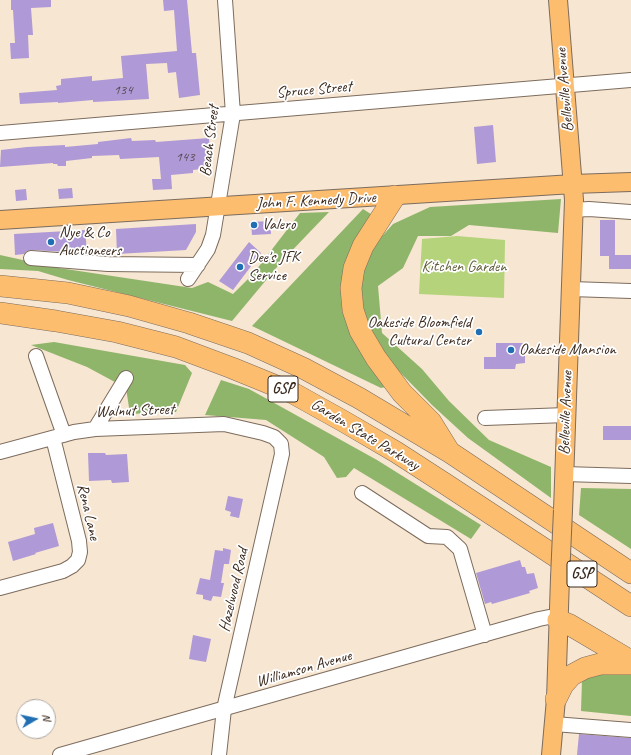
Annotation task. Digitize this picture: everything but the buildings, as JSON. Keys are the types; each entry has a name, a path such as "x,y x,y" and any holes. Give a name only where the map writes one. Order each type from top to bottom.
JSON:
{"highway":[{"path":"395,196 363,246 354,268 351,288 353,310 360,331 376,358 402,393 431,422 451,454"},
{"name":"Garden State Parkway","path":"0,286 68,293 129,306 188,323 248,343 303,368 359,398 451,454 631,573"},
{"name":"Garden State Parkway","path":"0,313 56,320 117,332 176,347 291,392 343,420 402,456 631,606"},
{"path":"558,620 570,625 631,661"},
{"path":"556,699 563,685 572,675 586,668 600,664 631,664"}],"main road":[{"name":"Belleville Avenue","path":"551,755 556,699 573,210 573,184 558,0"},
{"name":"John F. Kennedy Drive","path":"0,220 573,184 631,182"}],"street":[{"name":"Beach Street","path":"188,280 208,249 214,236 233,114 225,0"},
{"name":"Spruce Street","path":"0,133 631,80"},
{"path":"573,210 590,209 631,212"},
{"path":"31,258 108,264 198,265"},
{"path":"571,289 631,291"},
{"path":"36,356 58,436"},
{"path":"95,429 126,378"},
{"path":"485,418 566,415"},
{"name":"Walnut Street","path":"0,452 58,436 95,429 224,424 274,436"},
{"name":"Rena Lane","path":"0,588 63,571 72,566 78,560 80,552 79,541 58,436"},
{"name":"Hazelwood Road","path":"219,755 224,709 282,454 280,444 274,436"},
{"path":"564,474 631,476"},
{"path":"362,493 428,536 447,538 460,549 485,635"},
{"name":"Williamson Avenue","path":"60,755 539,619 549,617 558,620"},
{"path":"554,724 631,730"}],"green space":[{"path":"561,199 558,233 469,225 451,236 418,236 403,268 378,286 382,333 422,369 449,401 489,440 551,467 551,498 468,438 432,405 388,360 362,318 359,284 368,252 393,224 430,207"},
{"path":"363,209 374,216 345,288 390,386 381,388 252,326"},
{"path":"329,212 282,261 232,321 68,280 38,271 0,269 0,255 59,268 192,288 208,282 233,294 253,274 300,213"},
{"name":"Kitchen Garden","path":"457,236 505,240 504,298 419,294 422,239"},
{"path":"54,342 185,365 192,373 176,412 130,414 126,388 87,367 31,345"},
{"path":"221,380 249,389 377,460 481,525 471,539 354,468 346,477 337,478 324,457 266,420 205,415"},
{"path":"581,488 631,489 631,549 579,515"},
{"path":"607,669 631,673 631,716 581,711 582,680"}],"place":[{"name":"Valero","path":"254,225"},
{"name":"Nye & Co Auctioneers","path":"51,242"},
{"name":"Dee's JFK Service","path":"240,267"},
{"name":"Oakeside Bloomfield Cultural Center","path":"479,332"},
{"name":"Oakeside Mansion","path":"511,350"}]}
